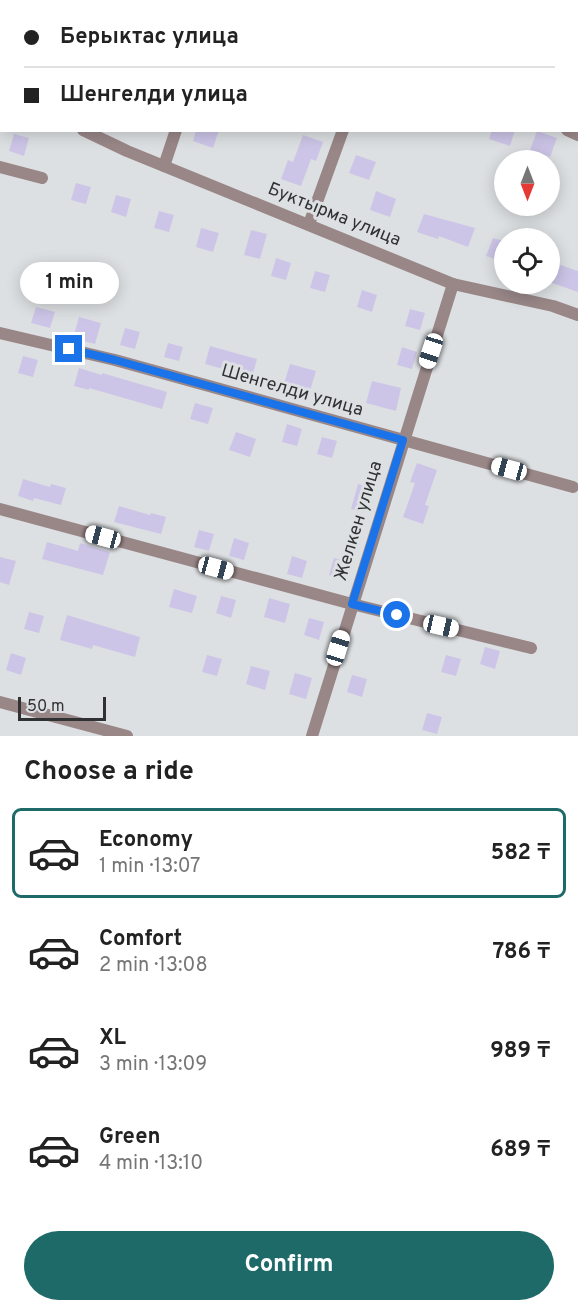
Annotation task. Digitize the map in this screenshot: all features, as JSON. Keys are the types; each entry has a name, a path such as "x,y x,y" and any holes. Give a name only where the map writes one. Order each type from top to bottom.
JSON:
{"street":[{"name":"Буктырма улица","path":"88,132 164,166 453,284 553,306 578,315"},
{"path":"164,166 175,132"},
{"path":"309,224 342,132"},
{"path":"0,167 42,178"},
{"name":"Желкен улица","path":"312,736 453,284"},
{"name":"Шенгелди улица","path":"0,333 115,360 573,487"},
{"path":"0,509 352,604 531,648"},
{"path":"0,702 127,736"}],"building":[{"path":"195,132 218,132 213,148 193,141"},
{"path":"491,132 514,132 510,146 489,139"},
{"path":"537,132 557,138 553,150 530,150"},
{"path":"14,134 29,138 24,156 9,151"},
{"path":"303,135 323,142 316,161 311,159 301,186 281,179 288,160 293,162"},
{"path":"356,155 376,162 369,180 349,173"},
{"path":"76,183 91,187 86,204 71,200"},
{"path":"376,191 396,199 390,217 370,210"},
{"path":"116,195 131,199 126,217 111,212"},
{"path":"159,211 174,215 169,232 154,228"},
{"path":"424,214 475,228 468,247 439,236 438,239 417,232"},
{"path":"201,228 219,233 213,252 196,247"},
{"path":"251,230 267,234 260,259 244,255"},
{"path":"493,238 494,238 494,259 486,256"},
{"path":"276,258 291,263 286,280 271,276"},
{"path":"560,265 578,271 578,292 560,286"},
{"path":"315,271 330,275 325,292 310,288"},
{"path":"362,290 377,295 372,312 357,307"},
{"path":"36,307 55,312 50,328 31,323"},
{"path":"410,309 425,313 420,330 405,326"},
{"path":"79,317 101,323 95,344 73,338"},
{"path":"125,328 140,332 135,349 120,345"},
{"path":"168,343 183,347 179,361 164,357"},
{"path":"210,346 257,359 252,377 205,364"},
{"path":"402,347 417,352 412,369 397,365"},
{"path":"23,356 38,360 33,377 18,373"},
{"path":"290,364 316,371 309,394 283,387"},
{"path":"79,368 167,392 162,409 89,388 89,390 74,386"},
{"path":"372,381 401,388 396,411 366,403"},
{"path":"195,403 213,408 208,424 190,419"},
{"path":"287,424 302,429 297,446 282,442"},
{"path":"236,432 256,439 250,457 229,450"},
{"path":"322,437 337,441 332,458 317,454"},
{"path":"417,463 437,470 425,505 429,506 423,524 403,517 415,483 410,482"},
{"path":"23,479 50,487 51,484 66,488 61,505 34,498 33,501 18,496"},
{"path":"358,484 371,488 364,512 351,509"},
{"path":"119,506 166,517 161,534 114,522"},
{"path":"199,530 214,534 209,551 194,547"},
{"path":"234,538 249,543 244,560 229,556"},
{"path":"47,542 78,551 80,543 110,552 103,575 42,559"},
{"path":"292,556 307,561 302,578 287,574"},
{"path":"0,557 16,561 9,585 0,582"},
{"path":"334,558 349,562 344,580 329,575"},
{"path":"174,589 197,596 192,613 169,607"},
{"path":"221,596 236,600 231,618 216,613"},
{"path":"269,598 290,604 285,623 264,617"},
{"path":"29,612 44,616 39,633 24,629"},
{"path":"67,615 140,637 135,657 93,645 92,649 60,640"},
{"path":"309,618 324,622 319,640 304,635"},
{"path":"485,647 500,651 495,669 480,664"},
{"path":"11,653 26,658 21,675 6,670"},
{"path":"207,655 222,659 217,676 202,672"},
{"path":"446,655 461,659 456,676 441,672"},
{"path":"251,666 270,671 265,690 246,684"},
{"path":"295,673 312,678 306,699 289,694"},
{"path":"352,675 367,679 362,697 347,692"},
{"path":"427,713 442,717 437,734 422,730"}],"route":[{"path":"69,349 403,440 352,604 397,615"}]}
